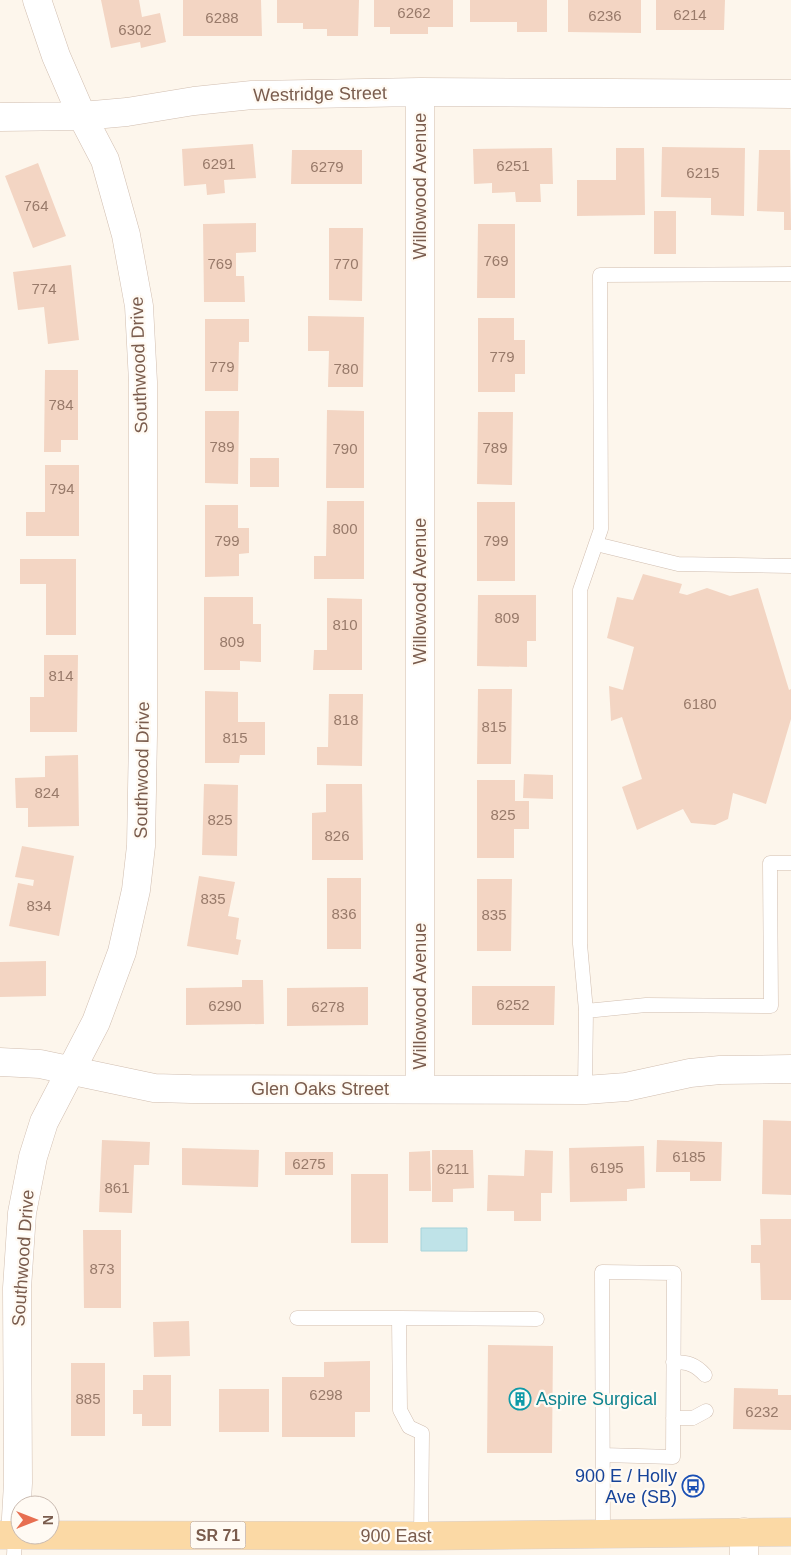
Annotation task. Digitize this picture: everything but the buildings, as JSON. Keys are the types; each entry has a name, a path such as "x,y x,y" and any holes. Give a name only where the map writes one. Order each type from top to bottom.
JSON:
{"main road":[{"name":"900 East","path":"60,1541 603,1534 744,1543 791,1532"}],"street":[{"name":"Southwood Drive","path":"16,1495 18,1483 17,1288 22,1213 33,1157 44,1122 96,1022 122,952 136,890 141,846 143,735 143,382 139,306 126,235 105,160 82,116 56,56 37,0"},
{"name":"Westridge Street","path":"0,117 82,116 128,112 194,101 252,95 420,92 791,94"},
{"name":"Willowood Avenue","path":"420,92 420,1089"},
{"name":"Glen Oaks Street","path":"0,1062 40,1064 154,1088 191,1090 585,1090 626,1087 690,1073 720,1070 791,1069"}],"lane":[{"path":"585,1090 586,1011 580,944 580,590 601,529 600,276 791,274"},
{"path":"596,544 678,564 791,566"},
{"path":"586,1011 646,1005 771,1006 770,862 791,863"},
{"path":"603,1455 673,1457 674,1273 602,1272 603,1534"},
{"path":"297,1318 537,1319"},
{"path":"399,1318 400,1410 409,1427 422,1433 420,1536"},
{"path":"673,1362 688,1362 705,1375"},
{"path":"673,1418 693,1418 706,1411"}],"water":[{"path":"421,1228 467,1228 467,1251 421,1251"}],"place":[{"name":"Aspire Surgical","path":"520,1399"},
{"name":"900 E / Holly Ave (SB)","path":"693,1486"}]}
